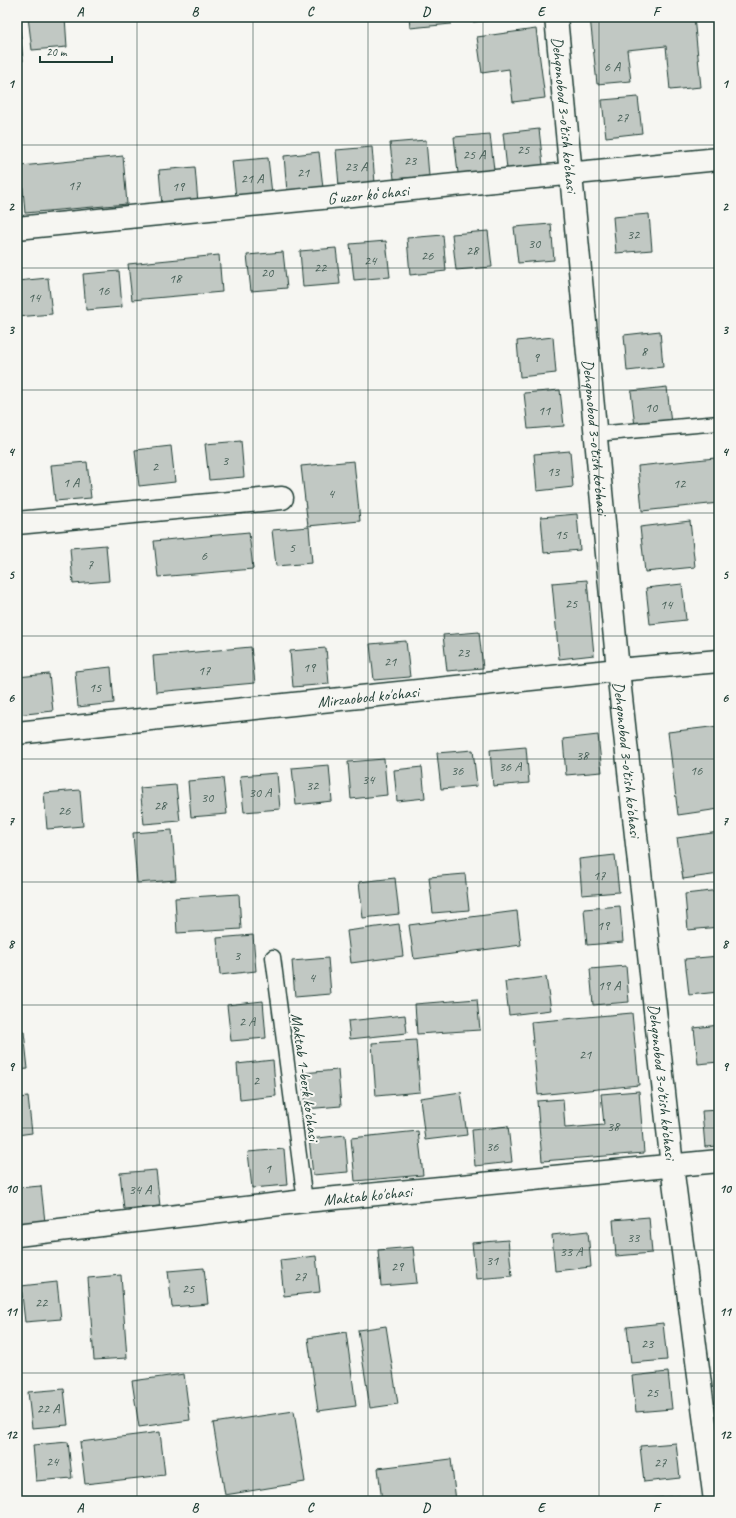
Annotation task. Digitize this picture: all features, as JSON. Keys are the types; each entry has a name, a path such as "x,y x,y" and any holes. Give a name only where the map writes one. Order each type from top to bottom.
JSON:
{"street":[{"name":"Dehqonobod 3-o'tish ko'chasi","path":"556,17 618,670 672,1166 715,1501"},
{"name":"Gʻuzor koʻchasi","path":"17,228 719,159"},
{"path":"17,523 282,498"},
{"name":"Mirzaobod ko'chasi","path":"17,733 618,670 719,661"},
{"name":"Maktab ko'chasi","path":"17,1235 305,1201 719,1161"}],"lane":[{"path":"596,434 719,423"},
{"name":"Maktab 1-berk ko'chasi","path":"273,957 305,1201"}],"building":[{"path":"17,17 19,17 23,61 17,62"},
{"path":"28,17 65,17 67,47 32,50"},
{"path":"409,17 451,17 451,24 410,28"},
{"path":"472,17 529,17 473,22"},
{"path":"590,17 694,17 701,87 670,90 666,46 627,50 631,81 597,84"},
{"path":"536,29 545,98 513,102 509,69 482,73 477,37"},
{"path":"638,97 642,133 606,137 602,100"},
{"path":"539,129 543,165 507,169 503,133"},
{"path":"490,134 494,170 458,173 454,137"},
{"path":"426,140 429,176 394,179 390,143"},
{"path":"372,147 375,183 339,186 336,150"},
{"path":"319,152 323,188 287,192 284,156"},
{"path":"123,156 127,204 25,213 21,166"},
{"path":"268,158 272,194 236,197 232,161"},
{"path":"195,167 198,203 162,206 159,170"},
{"path":"649,214 652,250 616,253 613,217"},
{"path":"551,224 554,260 518,263 514,227"},
{"path":"488,231 492,267 456,270 452,234"},
{"path":"443,235 446,271 410,275 407,238"},
{"path":"386,241 390,277 354,280 350,244"},
{"path":"336,248 340,284 303,287 300,251"},
{"path":"283,252 287,288 251,291 247,255"},
{"path":"219,255 222,292 132,300 128,264"},
{"path":"119,271 122,307 86,310 83,274"},
{"path":"48,278 52,314 17,317 17,281"},
{"path":"660,331 663,367 627,371 624,335"},
{"path":"553,337 556,373 520,377 517,341"},
{"path":"667,387 671,424 635,427 631,391"},
{"path":"560,390 564,426 528,429 524,393"},
{"path":"241,441 244,477 209,480 205,444"},
{"path":"171,446 175,482 139,486 135,450"},
{"path":"570,451 573,487 537,491 534,454"},
{"path":"715,458 719,503 642,511 638,466"},
{"path":"354,461 360,521 308,526 301,466"},
{"path":"87,462 91,498 55,501 51,465"},
{"path":"577,514 580,550 544,553 541,517"},
{"path":"690,521 695,567 645,572 640,527"},
{"path":"309,527 312,563 276,566 272,530"},
{"path":"249,532 253,569 158,577 154,541"},
{"path":"106,545 109,581 73,584 70,548"},
{"path":"587,580 594,655 559,659 552,583"},
{"path":"682,584 686,620 650,624 646,588"},
{"path":"479,632 483,668 447,671 443,635"},
{"path":"406,641 410,677 374,680 370,644"},
{"path":"251,647 255,683 156,692 153,656"},
{"path":"326,648 329,684 293,687 290,651"},
{"path":"111,667 114,703 78,707 75,671"},
{"path":"49,674 53,711 17,715 17,677"},
{"path":"719,726 719,809 678,815 668,732"},
{"path":"598,735 602,772 566,775 563,739"},
{"path":"526,747 529,783 493,786 490,750"},
{"path":"473,750 477,786 441,789 437,753"},
{"path":"384,759 387,795 351,799 348,762"},
{"path":"329,765 332,801 296,805 292,768"},
{"path":"422,767 425,798 397,801 394,770"},
{"path":"277,773 280,809 244,812 240,776"},
{"path":"223,778 227,814 191,817 188,781"},
{"path":"176,785 180,821 144,824 140,788"},
{"path":"80,790 83,826 47,829 44,793"},
{"path":"172,830 176,880 137,883 133,833"},
{"path":"719,832 719,874 683,879 677,838"},
{"path":"615,855 619,892 582,895 579,859"},
{"path":"465,874 469,910 433,913 429,877"},
{"path":"395,878 399,914 363,918 359,882"},
{"path":"719,890 719,927 688,930 685,894"},
{"path":"239,894 241,929 177,933 175,898"},
{"path":"620,906 623,942 587,945 584,909"},
{"path":"517,911 521,945 414,959 409,925"},
{"path":"399,924 403,956 351,963 347,931"},
{"path":"253,935 256,971 220,975 217,938"},
{"path":"719,956 719,992 689,995 685,959"},
{"path":"328,958 331,994 295,997 292,961"},
{"path":"626,966 629,1002 593,1005 590,969"},
{"path":"546,977 551,1010 509,1015 505,982"},
{"path":"477,999 480,1030 417,1034 415,1004"},
{"path":"263,1001 266,1038 231,1041 227,1005"},
{"path":"632,1013 639,1085 538,1095 531,1022"},
{"path":"405,1015 407,1033 350,1039 348,1021"},
{"path":"719,1025 719,1062 698,1064 694,1028"},
{"path":"24,1032 28,1069 17,1070 17,1033"},
{"path":"416,1040 420,1092 376,1096 372,1043"},
{"path":"273,1060 276,1096 240,1100 237,1064"},
{"path":"338,1070 341,1106 305,1109 302,1073"},
{"path":"639,1091 644,1153 542,1161 537,1101 563,1099 565,1128 604,1125 601,1094"},
{"path":"461,1092 467,1135 425,1140 420,1098"},
{"path":"28,1097 32,1133 17,1135 17,1098"},
{"path":"719,1110 719,1146 705,1147 702,1111"},
{"path":"508,1126 512,1162 475,1166 472,1130"},
{"path":"418,1131 423,1175 355,1181 351,1138"},
{"path":"345,1135 348,1172 313,1175 309,1139"},
{"path":"284,1149 287,1185 252,1188 248,1152"},
{"path":"156,1170 160,1206 124,1209 120,1173"},
{"path":"41,1186 45,1222 17,1224 17,1188"},
{"path":"649,1217 652,1253 616,1256 613,1220"},
{"path":"588,1231 591,1267 555,1271 552,1235"},
{"path":"508,1240 512,1276 476,1279 472,1243"},
{"path":"413,1247 417,1283 381,1286 378,1250"},
{"path":"316,1256 320,1292 284,1296 280,1260"},
{"path":"204,1268 208,1304 172,1307 168,1271"},
{"path":"121,1275 127,1358 94,1360 88,1278"},
{"path":"57,1282 61,1319 25,1322 21,1286"},
{"path":"663,1323 667,1360 631,1363 627,1327"},
{"path":"386,1326 398,1404 370,1408 358,1330"},
{"path":"346,1332 356,1406 318,1411 308,1338"},
{"path":"668,1372 672,1409 636,1412 632,1376"},
{"path":"184,1374 190,1420 139,1427 132,1381"},
{"path":"64,1389 68,1425 32,1428 28,1392"},
{"path":"294,1411 305,1482 225,1495 213,1423"},
{"path":"160,1432 165,1475 85,1484 80,1442"},
{"path":"68,1442 72,1478 36,1481 33,1445"},
{"path":"676,1443 680,1478 644,1482 640,1446"},
{"path":"451,1459 456,1501 382,1501 378,1468"},
{"path":"680,1496 681,1501 624,1501"}]}
